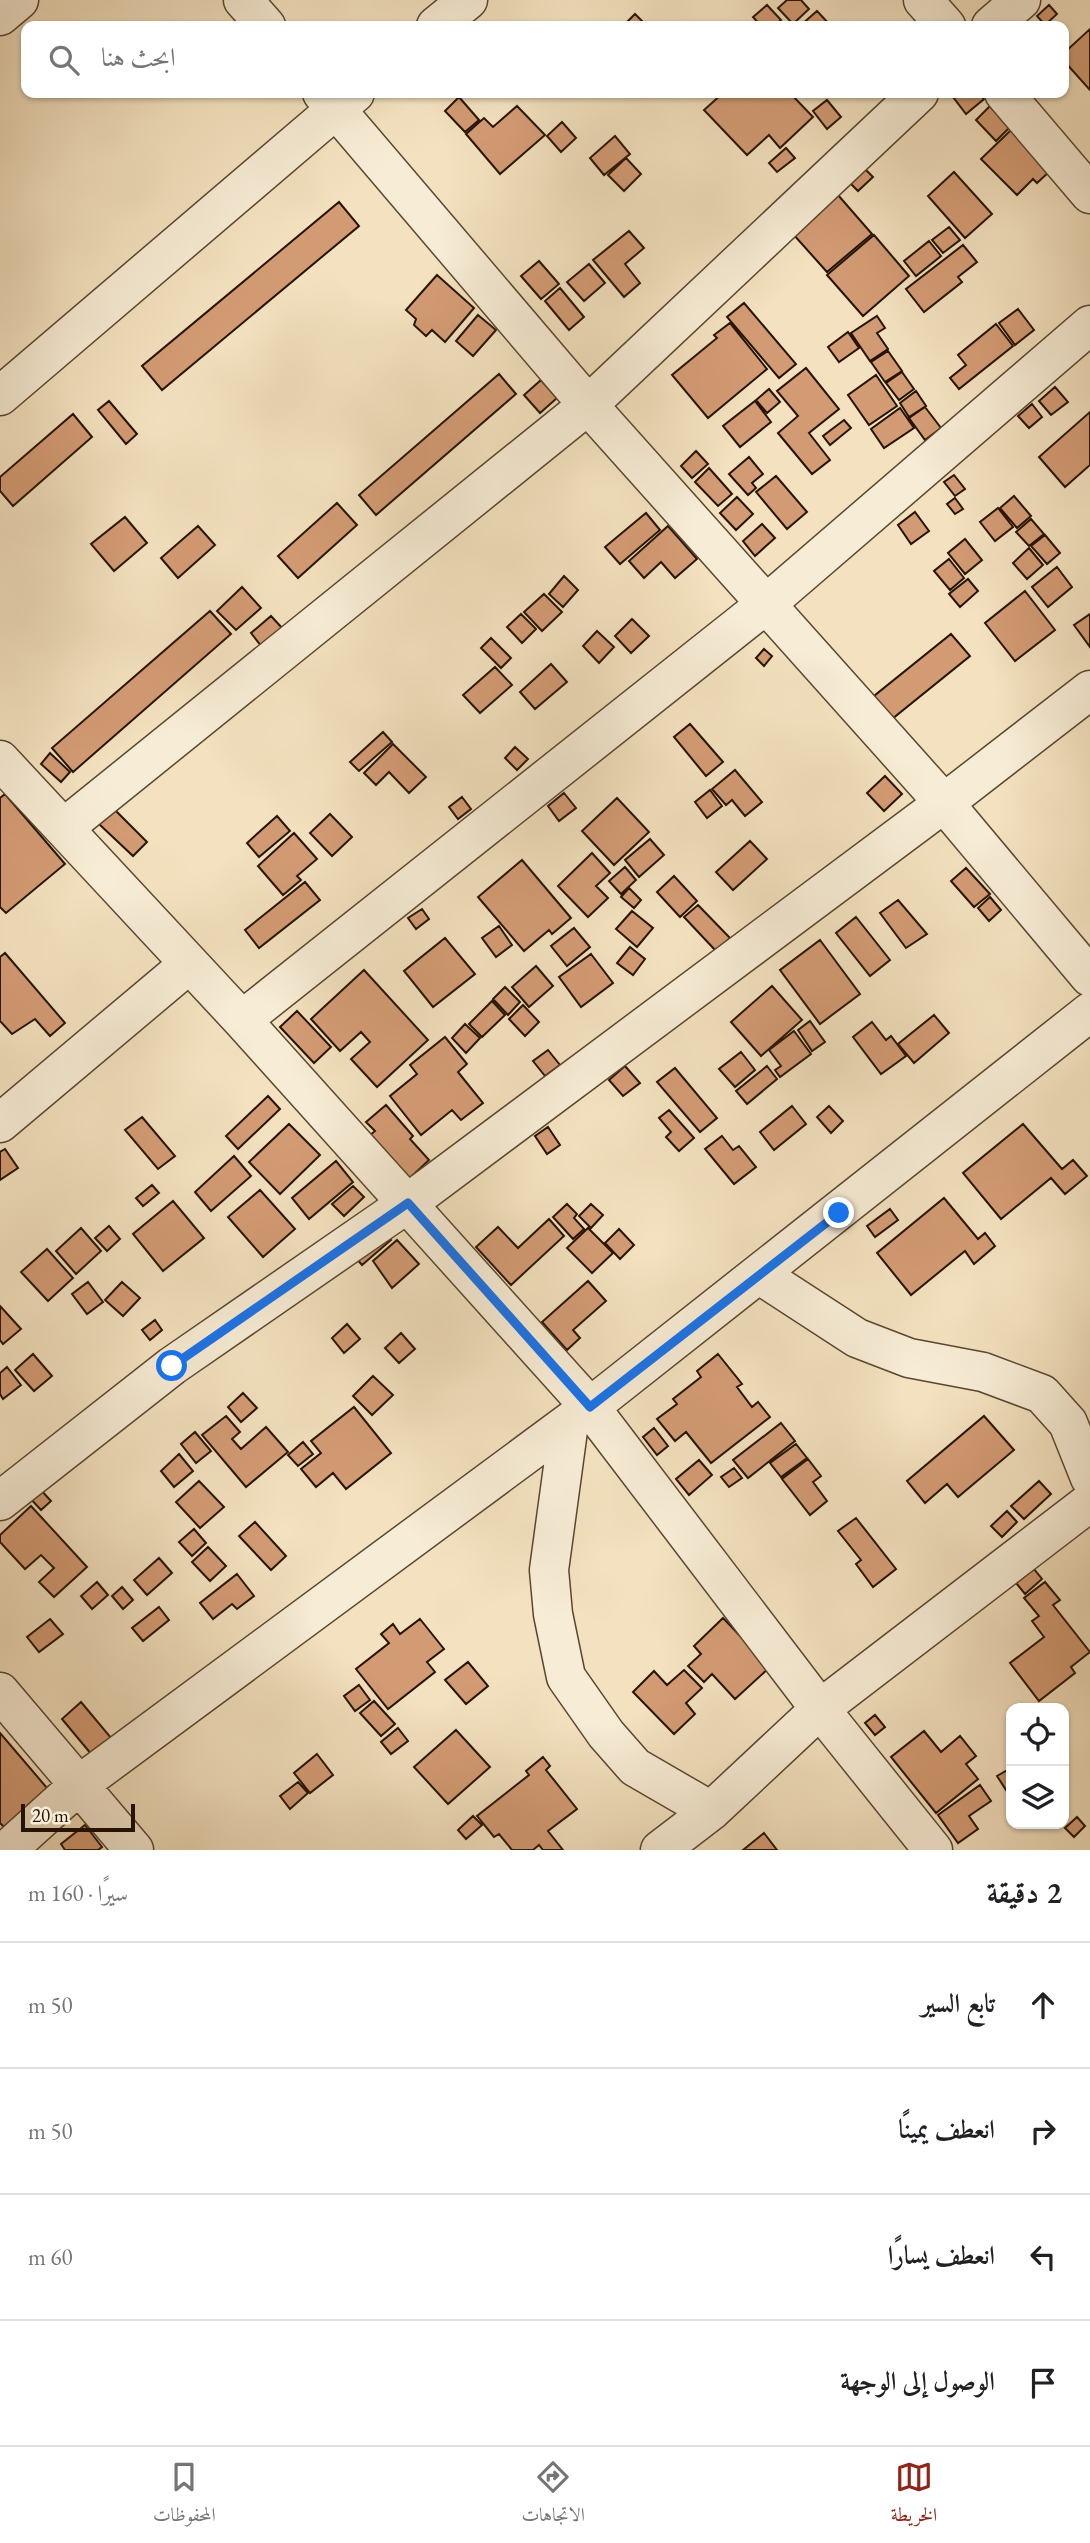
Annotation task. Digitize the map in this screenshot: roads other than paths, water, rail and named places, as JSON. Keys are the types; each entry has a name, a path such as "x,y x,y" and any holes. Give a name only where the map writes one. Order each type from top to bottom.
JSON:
{"street":[{"path":"0,16 19,0"},
{"path":"243,0 261,21"},
{"path":"442,21 468,0"},
{"path":"923,0 942,21"},
{"path":"997,21 1021,0"},
{"path":"0,396 338,98 588,405 944,803 1090,977"},
{"path":"65,827 588,405 914,98"},
{"path":"1008,98 1090,194"},
{"path":"242,1020 765,605 1090,325"},
{"path":"0,1501 172,1366 408,1203 944,803 1090,690"},
{"path":"0,760 65,827 408,1203 933,1850"},
{"path":"0,1123 189,964"},
{"path":"7,1850 80,1784 580,1415 1090,1012"},
{"path":"760,1275 857,1338 909,1358 983,1372 1042,1394 1068,1423 1090,1478"},
{"path":"580,1415 549,1570 553,1614 566,1677 606,1734 635,1767 711,1811"},
{"path":"660,1850 711,1811 820,1709 1090,1502"},
{"path":"0,1692 134,1850"}]}
